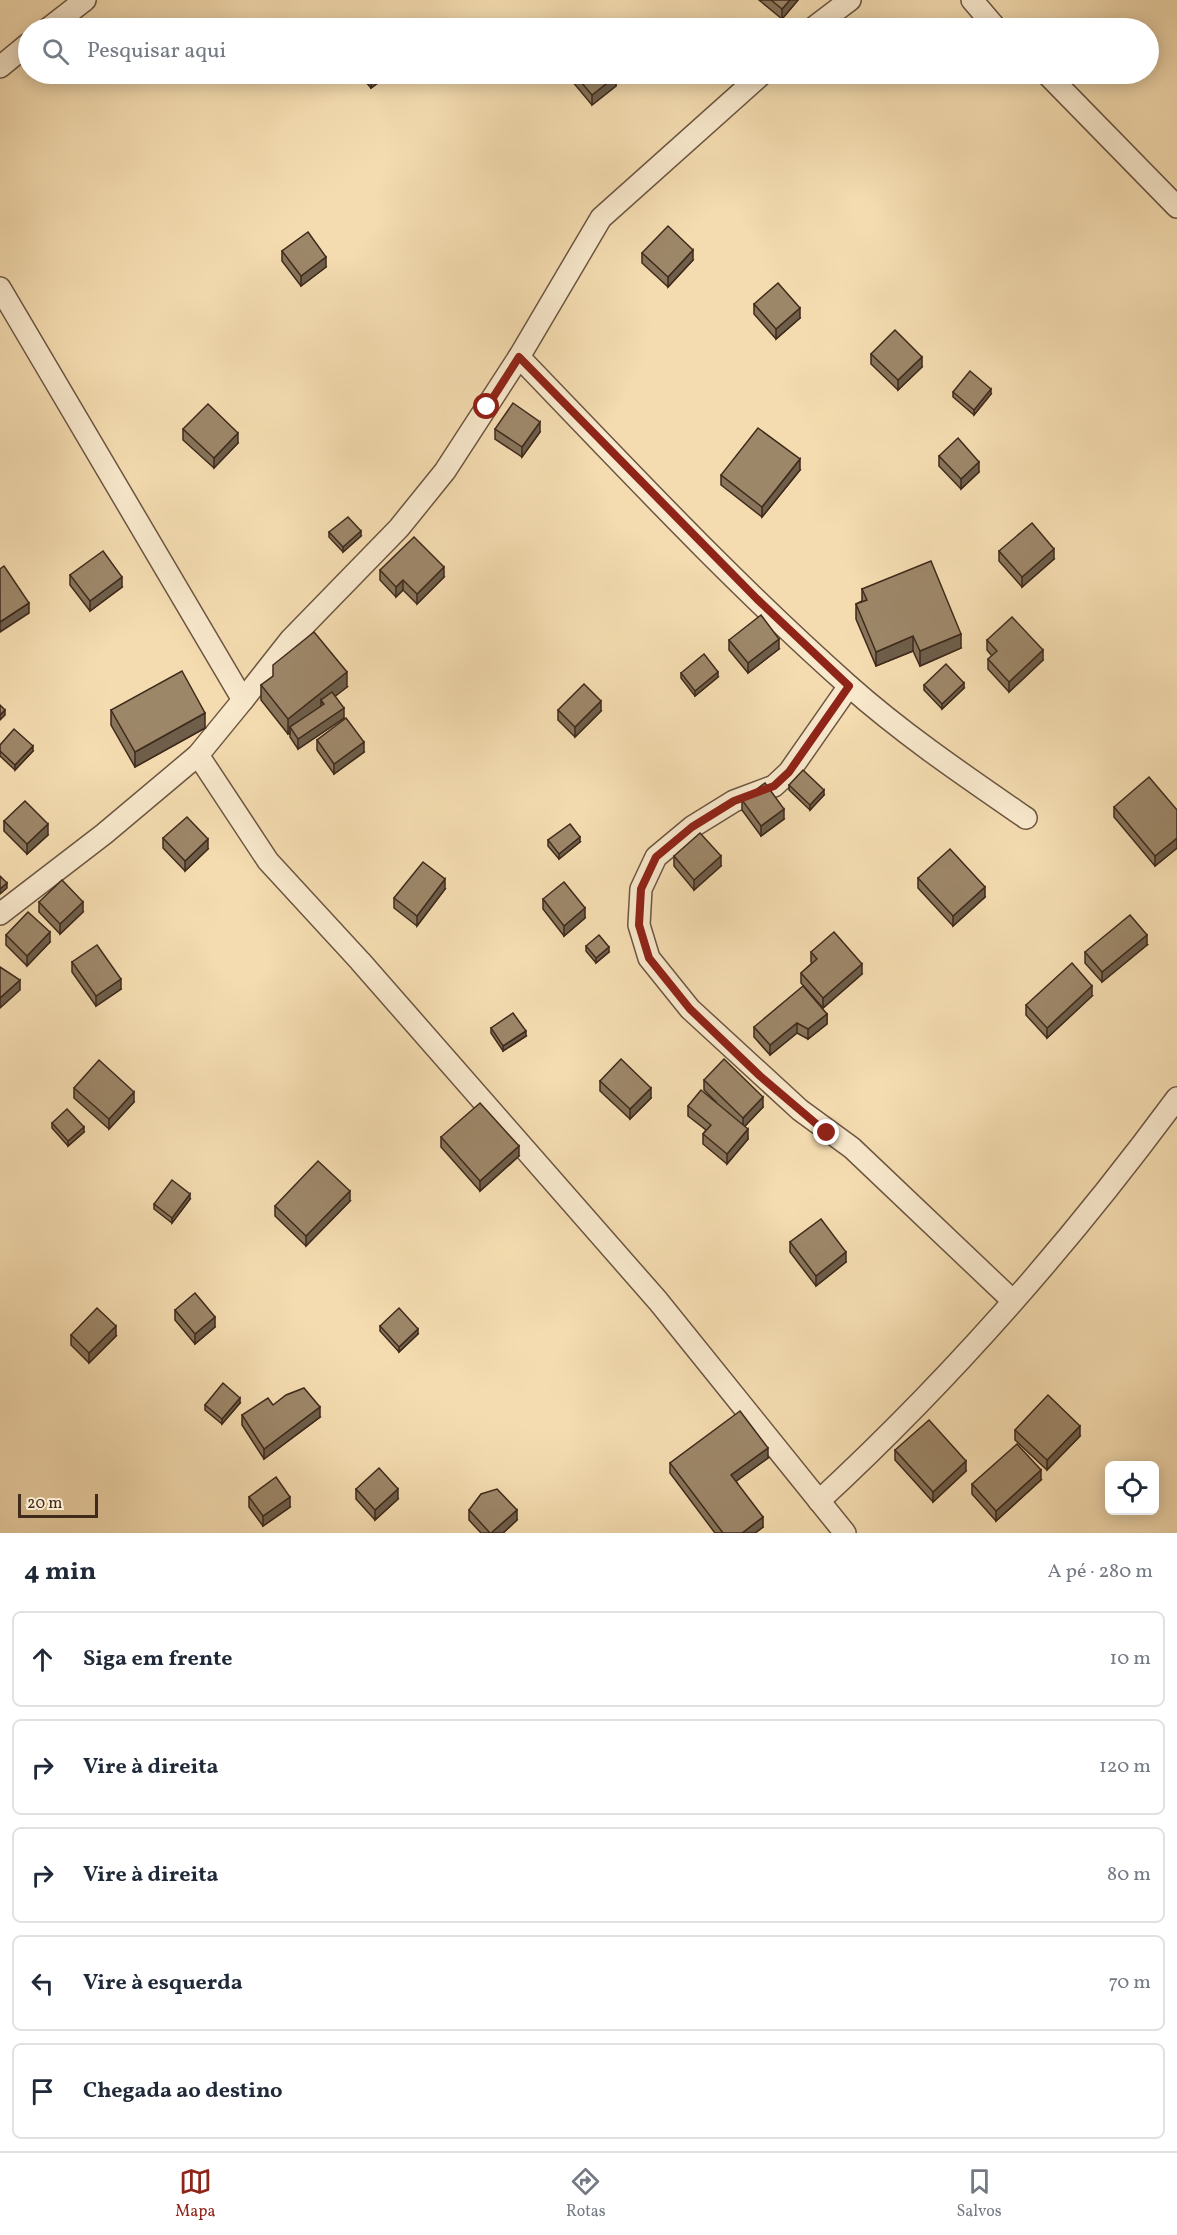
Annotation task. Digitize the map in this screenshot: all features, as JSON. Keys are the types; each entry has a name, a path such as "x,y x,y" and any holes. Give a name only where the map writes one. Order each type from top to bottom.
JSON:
{"street":[{"path":"62,18 85,0"},
{"path":"826,18 850,0"},
{"path":"972,0 987,18"},
{"path":"0,67 18,53"},
{"path":"0,914 104,834 198,755 291,639 399,528 445,471 519,357 601,218 751,84"},
{"path":"1057,84 1177,207"},
{"path":"0,288 243,700"},
{"path":"519,357 749,591 849,686 951,767 1026,818"},
{"path":"849,686 789,772 774,786 734,801 692,827 656,857 641,889 639,925 649,958 690,1009 800,1110 852,1148 1013,1301"},
{"path":"198,755 268,861 360,961 658,1301 845,1533"},
{"path":"819,1501 889,1436 984,1337 1123,1171 1177,1098"}],"building":[{"path":"771,0 790,0 782,9"},
{"path":"583,84 606,84 592,95"},
{"path":"668,226 693,250 668,277 642,253"},
{"path":"308,232 326,257 301,276 282,251"},
{"path":"778,283 800,308 776,329 754,304"},
{"path":"895,330 922,357 898,380 871,354"},
{"path":"970,371 991,389 974,410 953,392"},
{"path":"513,403 540,422 522,447 495,429"},
{"path":"208,404 238,433 214,458 183,429"},
{"path":"758,428 800,459 762,507 721,475"},
{"path":"958,438 979,462 961,479 939,456"},
{"path":"348,517 361,531 343,547 329,532"},
{"path":"1032,523 1054,549 1022,577 999,551"},
{"path":"414,537 444,567 417,594 403,580 396,587 380,570"},
{"path":"103,551 122,577 90,601 70,575"},
{"path":"931,561 961,634 920,651 913,636 876,652 856,604 867,600 862,589"},
{"path":"4,566 29,603 0,622 0,569"},
{"path":"761,615 779,639 748,663 729,640"},
{"path":"1012,617 1043,650 1009,682 988,659 997,651 987,640"},
{"path":"314,632 347,672 288,719 261,685 273,676 273,665"},
{"path":"704,654 718,672 695,691 681,673"},
{"path":"946,664 964,683 942,704 924,685"},
{"path":"182,671 205,713 135,752 111,710"},
{"path":"584,684 601,701 575,727 558,710"},
{"path":"332,692 344,708 298,739 290,727 324,704 321,700"},
{"path":"0,705 5,710 0,715"},
{"path":"346,718 364,742 334,764 317,740"},
{"path":"14,729 33,746 15,765 0,751 0,745"},
{"path":"803,770 824,790 810,805 789,785"},
{"path":"1149,777 1177,810 1177,838 1155,856 1114,807"},
{"path":"765,783 784,809 761,826 742,800"},
{"path":"25,801 48,824 27,844 4,821"},
{"path":"187,817 208,839 185,861 163,838"},
{"path":"570,824 580,837 559,854 548,840"},
{"path":"700,833 721,856 694,880 674,856"},
{"path":"950,849 985,887 953,916 918,878"},
{"path":"423,862 445,879 417,916 394,898"},
{"path":"0,876 7,883 0,889"},
{"path":"62,880 83,902 60,924 39,902"},
{"path":"564,882 585,908 564,926 543,899"},
{"path":"28,912 50,932 27,956 6,935"},
{"path":"1130,915 1147,935 1102,972 1085,952"},
{"path":"834,932 862,964 823,998 801,973 817,959 811,952"},
{"path":"599,935 609,947 596,958 586,946"},
{"path":"97,945 121,979 96,996 72,962"},
{"path":"1072,963 1092,986 1047,1028 1026,1005"},
{"path":"0,967 20,980 0,998"},
{"path":"803,986 827,1014 808,1029 797,1023 770,1045 754,1027"},
{"path":"513,1013 526,1031 503,1046 491,1028"},
{"path":"621,1059 651,1088 630,1109 600,1081"},
{"path":"724,1059 763,1097 743,1118 704,1080"},
{"path":"99,1060 134,1092 109,1119 74,1088"},
{"path":"701,1090 748,1129 727,1154 703,1134 711,1125 688,1106"},
{"path":"480,1103 519,1146 480,1181 441,1137"},
{"path":"67,1109 84,1127 68,1141 52,1123"},
{"path":"318,1161 350,1191 306,1236 275,1206"},
{"path":"172,1180 190,1194 172,1218 154,1204"},
{"path":"821,1219 846,1252 816,1276 790,1242"},
{"path":"195,1293 215,1317 195,1334 175,1310"},
{"path":"97,1308 116,1326 89,1353 71,1335"},
{"path":"399,1308 418,1329 399,1347 380,1326"},
{"path":"223,1383 240,1398 222,1419 205,1405"},
{"path":"304,1388 320,1407 264,1449 242,1415 268,1398 273,1405 286,1395"},
{"path":"1048,1395 1080,1426 1047,1460 1015,1430"},
{"path":"740,1411 768,1448 731,1475 763,1517 742,1533 723,1533 670,1463"},
{"path":"929,1420 966,1461 933,1492 895,1450"},
{"path":"1017,1444 1041,1470 996,1511 972,1484"},
{"path":"379,1468 398,1489 375,1510 356,1489"},
{"path":"276,1477 290,1497 263,1516 249,1497"},
{"path":"497,1489 517,1510 490,1533 469,1510 481,1494"}],"route":[{"path":"487,407 519,357 757,599 849,686 789,772 774,786 734,801 692,827 656,857 641,889 639,925 649,958 690,1009 760,1076 827,1133"}]}
